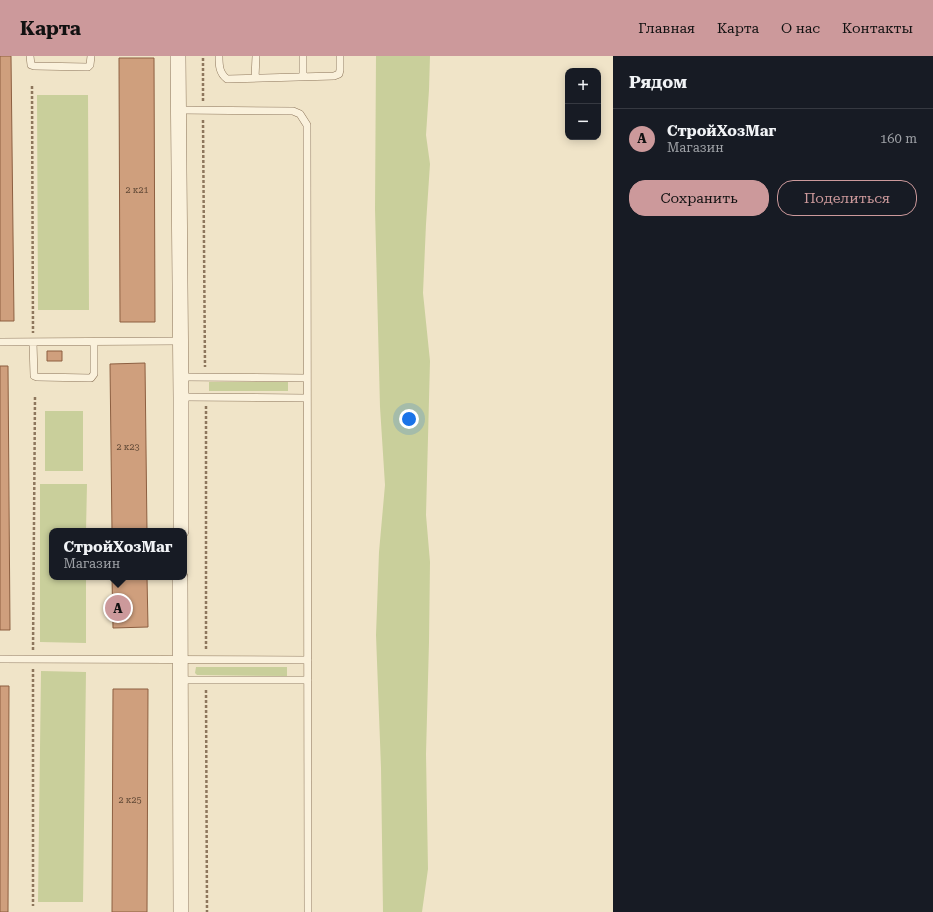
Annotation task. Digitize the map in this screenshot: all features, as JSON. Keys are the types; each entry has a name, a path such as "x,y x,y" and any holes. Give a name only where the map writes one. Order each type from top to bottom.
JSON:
{"street":[{"path":"178,56 181,341 180,528"},
{"path":"180,580 181,912"}],"lane":[{"path":"30,56 30,63 34,66 88,67 90,65 91,56"},
{"path":"219,56 222,76 227,79 334,76 339,74 340,56"},
{"path":"255,78 256,56"},
{"path":"303,56 304,77"},
{"path":"179,110 294,111 300,114 306,125 308,912"},
{"path":"0,342 181,341"},
{"path":"33,342 34,376 91,378 94,374 94,342"},
{"path":"181,377 307,378"},
{"path":"181,397 307,398"},
{"path":"0,659 308,660"},
{"path":"180,680 308,680"}],"path":[{"path":"203,56 205,377"},
{"path":"32,86 33,342"},
{"path":"206,397 206,651"},
{"path":"206,690 207,912"}],"green space":[{"path":"376,56 430,56 426,135 430,164 423,293 430,361 426,515 430,562 426,754 428,869 422,912 383,912 381,768 376,635 379,552 385,485 380,407 375,209"},
{"path":"37,95 88,95 89,310 38,310"},
{"path":"209,382 288,382 288,391 209,391"},
{"path":"45,411 83,411 83,471 45,471"},
{"path":"40,484 87,484 86,528 49,528 49,580 86,580 86,643 40,642"},
{"path":"196,667 287,667 287,676 197,675 195,673"},
{"path":"41,671 86,672 83,902 38,902"}],"building":[{"path":"0,56 11,56 14,321 0,321"},
{"path":"119,58 154,58 155,322 120,322"},
{"path":"47,351 62,351 62,361 47,361"},
{"path":"145,363 147,528 112,528 110,364"},
{"path":"0,366 8,366 10,630 0,630"},
{"path":"112,580 147,580 148,627 113,628"},
{"path":"0,686 9,686 8,912 0,912"},
{"path":"113,689 148,689 147,912 112,912"}],"place":[{"name":"СтройХозМаг","path":"118,608"}]}
